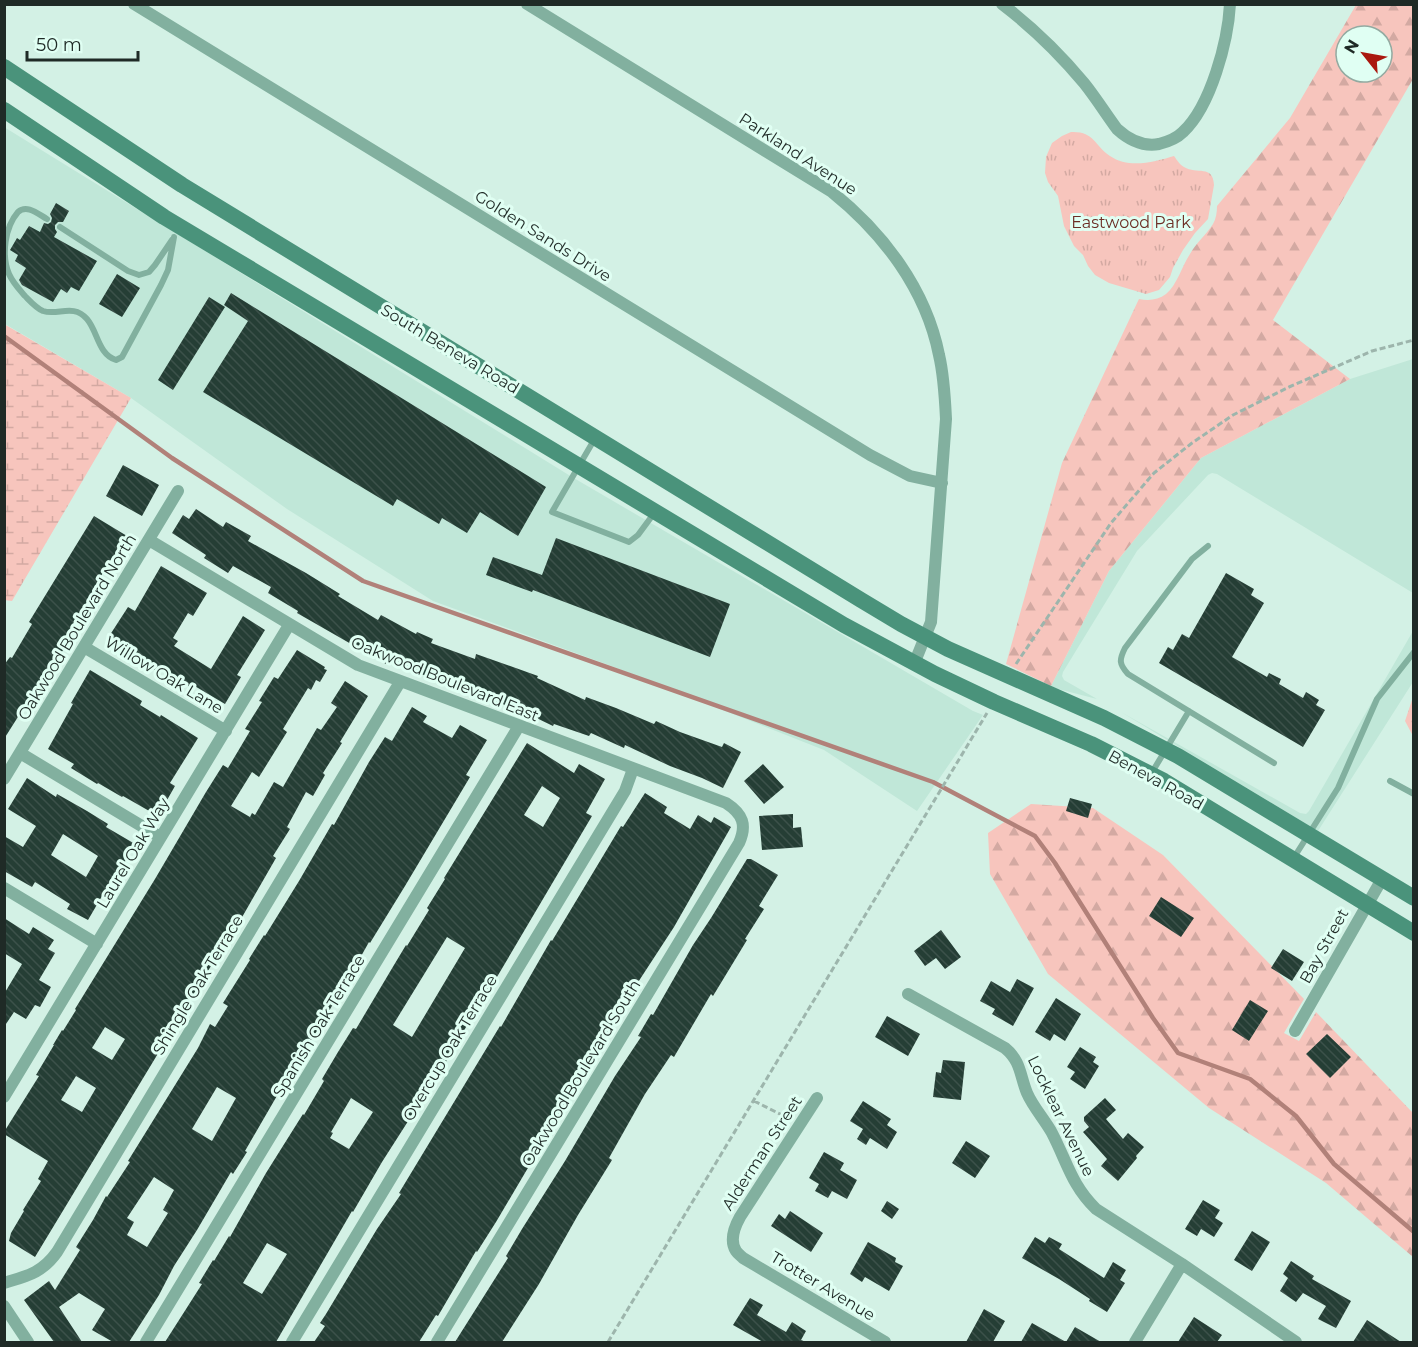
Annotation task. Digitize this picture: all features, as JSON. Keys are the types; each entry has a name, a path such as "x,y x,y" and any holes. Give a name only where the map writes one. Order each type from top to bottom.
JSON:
{"main road":[{"name":"South Beneva Road","path":"4,67 182,185 901,624"},
{"name":"South Beneva Road","path":"4,110 177,232 579,466 887,649"},
{"name":"Beneva Road","path":"901,624 948,649 1104,718 1166,750 1413,898"},
{"name":"Beneva Road","path":"887,649 994,702 1092,744 1151,775 1413,933"}],"street":[{"name":"Golden Sands Drive","path":"134,4 870,455 910,476 942,483"},
{"name":"Parkland Avenue","path":"527,4 809,177 848,205 873,229 898,260 915,289 930,323 939,354 945,390 946,419 931,622 915,664"},
{"path":"1002,4 1054,49 1084,83 1124,136 1135,142 1153,145 1177,137 1193,121 1204,100 1225,46 1230,4"},
{"name":"Oakwood Boulevard North","path":"4,779 178,491"},
{"name":"Oakwood Boulevard East","path":"149,540 352,662 726,803 738,812 741,818"},
{"name":"Laurel Oak Way","path":"4,1097 289,625"},
{"name":"Willow Oak Lane","path":"84,647 226,732"},
{"name":"Shingle Oak Terrace","path":"4,1283 40,1270 57,1252 400,682"},
{"name":"Spanish Oak Terrace","path":"146,1342 519,726"},
{"path":"20,753 160,837"},
{"name":"Overcup Oak Terrace","path":"292,1342 625,790 633,769"},
{"name":"Oakwood Boulevard South","path":"437,1342 739,843 743,829 741,818"},
{"name":"Bay Street","path":"1295,1031 1382,879"},
{"path":"4,888 97,944"},
{"name":"Locklear Avenue","path":"908,994 1011,1053 1021,1071 1028,1094 1052,1133 1073,1180 1088,1201 1106,1216 1182,1264 1296,1342"},
{"name":"Alderman Street","path":"743,1258 734,1245 735,1227 817,1098"},
{"name":"Trotter Avenue","path":"743,1258 885,1342"},
{"path":"1135,1342 1182,1264"},
{"path":"4,1306 27,1342"}],"lane":[{"path":"47,219 27,208 21,209 11,221 6,238 8,271 15,285 32,303 44,311 64,310 79,313 88,320 98,342 111,358 116,360 122,357 161,285 168,270 177,232"},
{"path":"60,227 128,271 139,275 149,272 155,266 177,232"},
{"path":"596,438 552,512 629,542 638,535 656,512"},
{"path":"1208,546 1192,559 1125,648 1120,660 1122,667 1128,674 1274,763"},
{"path":"1293,860 1338,788 1377,699 1413,651"},
{"path":"1151,775 1189,711"},
{"path":"1390,781 1413,794"}],"path":[{"path":"1009,675 1111,523 1154,473 1233,415 1289,387 1372,351 1413,340"},
{"path":"608,1342 994,702"},
{"path":"754,1101 787,1118 797,1128"}],"shaded area":[{"path":"4,127 572,477 983,715 917,811 824,750 614,667 433,601 287,509 131,398 5,324"},
{"path":"1413,359 1413,593 1212,473 1137,551 1063,672 1064,680 1097,699 1051,686 1109,571 1201,458 1350,379"},
{"path":"1413,631 1413,682 1318,831 1121,712 1300,813 1306,814"}],"green space":[{"path":"1356,5 1413,5 1413,79 1273,320 1350,379 1201,458 1109,571 1051,686 1006,664 1062,463 1139,299 1157,299 1170,290 1192,250 1213,224 1217,206 1290,118 1334,43 1334,84 1394,84 1394,24 1345,24"},
{"name":"Eastwood Park","path":"1071,132 1089,136 1117,160 1142,163 1174,156 1184,167 1211,174 1214,185 1208,219 1183,250 1170,277 1159,290 1146,294 1109,283 1095,275 1083,255 1074,246 1064,226 1058,196 1048,182 1045,173 1046,157 1052,143"},
{"path":"4,324 131,398 12,601 4,600"},
{"path":"1413,697 1413,736 1405,721"},
{"path":"1031,804 1093,808 1163,855 1304,999 1284,1033 1299,1041 1316,1012 1413,1113 1413,1257 1326,1183 1209,1108 1048,974 990,874 988,833"}],"building":[{"path":"56,203 69,211 63,222 55,225 57,232 54,237 97,261 79,291 71,287 67,293 61,289 53,302 22,285 19,280 26,268 15,261 18,255 10,250 17,238 20,240 29,226 40,232 44,223 51,222 50,214"},
{"path":"117,274 140,288 122,317 99,304"},
{"path":"231,293 546,487 518,536 480,512 467,533 442,518 439,524 397,499 393,506 203,392 248,321 224,305"},
{"path":"209,297 225,307 173,390 158,380"},
{"path":"123,465 159,485 142,516 106,496"},
{"path":"196,509 223,527 226,522 251,536 248,541 306,573 378,620 381,615 416,634 417,632 433,639 431,643 475,659 476,654 513,667 538,676 537,678 585,700 586,697 654,724 656,721 722,747 724,743 741,752 723,788 625,745 624,748 591,733 589,736 554,724 553,726 524,712 388,661 386,664 297,613 298,611 268,593 271,587 233,566 228,573 204,558 206,555 172,533 183,515 189,519"},
{"path":"94,516 127,536 59,647 63,650 47,680 32,704 28,701 4,739 4,665 10,657 12,658 32,624 29,622"},
{"path":"556,538 730,604 710,657 533,590 532,592 486,575 493,557 542,575"},
{"path":"161,566 207,593 193,616 188,613 173,638 178,641 174,646 211,669 243,616 265,630 237,675 241,677 225,704 193,685 191,688 160,669 158,672 106,641 128,607 135,611"},
{"path":"1226,573 1254,589 1251,595 1264,603 1232,657 1267,677 1269,673 1281,679 1279,684 1303,698 1306,692 1319,700 1316,705 1325,710 1303,747 1159,663 1168,647 1173,650 1182,634 1189,638"},
{"path":"297,650 327,670 320,682 316,680 311,690 308,688 283,729 287,732 259,777 252,772 231,806 250,817 252,813 255,815 274,782 283,787 317,728 321,730 337,707 331,703 345,681 368,696 340,742 342,743 323,773 325,775 313,796 306,792 287,827 290,829 273,856 276,858 227,943 169,1031 171,1032 35,1257 9,1241 23,1210 41,1181 38,1179 48,1161 4,1132 39,1076 36,1075 53,1045 206,792 223,765 228,768 250,731 245,729 262,702 259,701 274,677 278,679","holes":["105,1027 125,1039 112,1060 92,1048","76,1076 96,1088 82,1112 61,1100"]},
{"path":"90,670 142,701 140,705 198,738 170,783 175,786 158,816 97,784 71,768 74,764 48,749"},
{"path":"412,707 427,716 423,722 452,738 460,725 487,740 466,775 470,777 369,942 336,1001 300,1056 245,1151 247,1152 233,1174 231,1172 129,1342 113,1342 92,1330 105,1309 79,1293 59,1307 82,1342 54,1342 24,1300 49,1281 55,1290 80,1250 76,1247 106,1196 130,1162 128,1161 198,1048 210,1024 215,1027 228,1006 223,1003 332,824 334,825 369,762 385,737 392,741","holes":["217,1087 236,1098 212,1141 192,1129","154,1177 174,1190 163,1210 168,1213 147,1247 127,1235 134,1222 127,1218"]},
{"path":"527,743 574,773 579,764 605,779 586,813 592,816 494,982 470,1017 451,1054 352,1211 276,1342 165,1342 202,1284 199,1283 230,1237 266,1173 304,1115 338,1052 353,1028 356,1029 429,910 427,908","holes":["542,786 560,798 543,827 524,815","447,937 465,948 412,1037 393,1025","351,1098 373,1112 349,1149 330,1138 333,1133 331,1132","267,1243 287,1254 262,1294 243,1283"]},
{"path":"763,764 784,787 764,804 744,781"},
{"path":"27,778 56,797 57,794 87,811 108,824 106,827 135,844 88,920 67,909 70,904 35,882 32,887 4,871 4,836 23,847 36,826 8,809","holes":["63,834 98,856 86,877 51,855"]},
{"path":"645,793 667,807 664,813 690,829 698,815 711,823 714,817 731,827 674,927 631,993 496,1222 438,1316 436,1315 419,1342 314,1342 325,1326 320,1323 401,1194 399,1193 501,1027 551,940 621,826 623,827"},
{"path":"1070,798 1092,804 1088,818 1066,811"},
{"path":"793,814 793,828 801,827 803,847 762,850 759,816"},
{"path":"747,859 751,859 778,875 759,906 764,909 745,939 747,940 713,996 711,994 674,1057 671,1055 645,1094 609,1158 612,1160 502,1342 455,1342 508,1258 506,1256 615,1076 641,1037 638,1036 651,1014 653,1015 693,945"},
{"path":"1161,897 1194,918 1181,937 1149,916"},
{"path":"4,918 29,934 33,927 54,940 48,949 55,953 39,980 51,987 40,1007 35,1005 26,1019 14,1012 4,1027 4,994 22,964 4,953"},
{"path":"941,930 961,957 945,969 936,958 925,966 914,951"},
{"path":"1283,949 1304,962 1292,981 1271,968"},
{"path":"1017,979 1034,988 1013,1026 992,1014 995,1009 980,1001 991,981 1010,992"},
{"path":"1056,998 1081,1014 1065,1041 1054,1034 1050,1041 1035,1032"},
{"path":"1250,1000 1268,1011 1249,1041 1232,1030"},
{"path":"887,1016 920,1034 908,1056 875,1037"},
{"path":"1327,1034 1351,1057 1330,1078 1306,1054"},
{"path":"1080,1047 1096,1057 1093,1062 1099,1066 1085,1089 1070,1079 1075,1072 1067,1067"},
{"path":"943,1060 965,1062 961,1100 933,1097 936,1072 941,1073"},
{"path":"1105,1098 1116,1110 1106,1119 1123,1139 1128,1133 1144,1147 1118,1181 1101,1166 1107,1159 1083,1132 1089,1127 1084,1117"},
{"path":"863,1101 891,1119 887,1125 897,1132 887,1149 870,1138 866,1145 857,1139 863,1129 850,1121"},
{"path":"966,1141 990,1156 975,1178 952,1163"},
{"path":"824,1152 844,1163 840,1170 857,1180 847,1199 832,1191 828,1198 815,1191 819,1184 809,1178"},
{"path":"1203,1200 1220,1210 1215,1218 1223,1223 1214,1237 1201,1229 1197,1236 1185,1229"},
{"path":"887,1201 899,1209 892,1219 881,1211"},
{"path":"790,1211 823,1233 811,1252 771,1226 779,1214 785,1219"},
{"path":"1252,1231 1270,1242 1252,1271 1234,1260"},
{"path":"1035,1237 1045,1243 1049,1237 1062,1244 1059,1249 1104,1278 1113,1262 1126,1270 1120,1280 1125,1283 1107,1312 1059,1279 1022,1258"},
{"path":"868,1242 896,1258 895,1262 903,1266 889,1291 865,1277 862,1282 850,1274"},
{"path":"1291,1261 1314,1276 1312,1279 1351,1301 1336,1328 1318,1319 1326,1306 1303,1293 1296,1302 1280,1291 1288,1278 1283,1274"},
{"path":"750,1298 763,1305 757,1315 786,1332 792,1322 806,1331 801,1340 806,1342 763,1342 733,1325"},
{"path":"984,1309 1005,1321 993,1342 966,1342"},
{"path":"1194,1317 1222,1335 1217,1342 1178,1342"},
{"path":"1367,1320 1401,1342 1353,1342"},
{"path":"1032,1323 1066,1342 1021,1342"},
{"path":"1075,1327 1101,1342 1066,1342"}],"waterway":[{"path":"4,336 172,458 363,581 933,782 1035,836 1055,863 1153,1018 1178,1053 1250,1079 1296,1116 1334,1164 1414,1232"}]}
